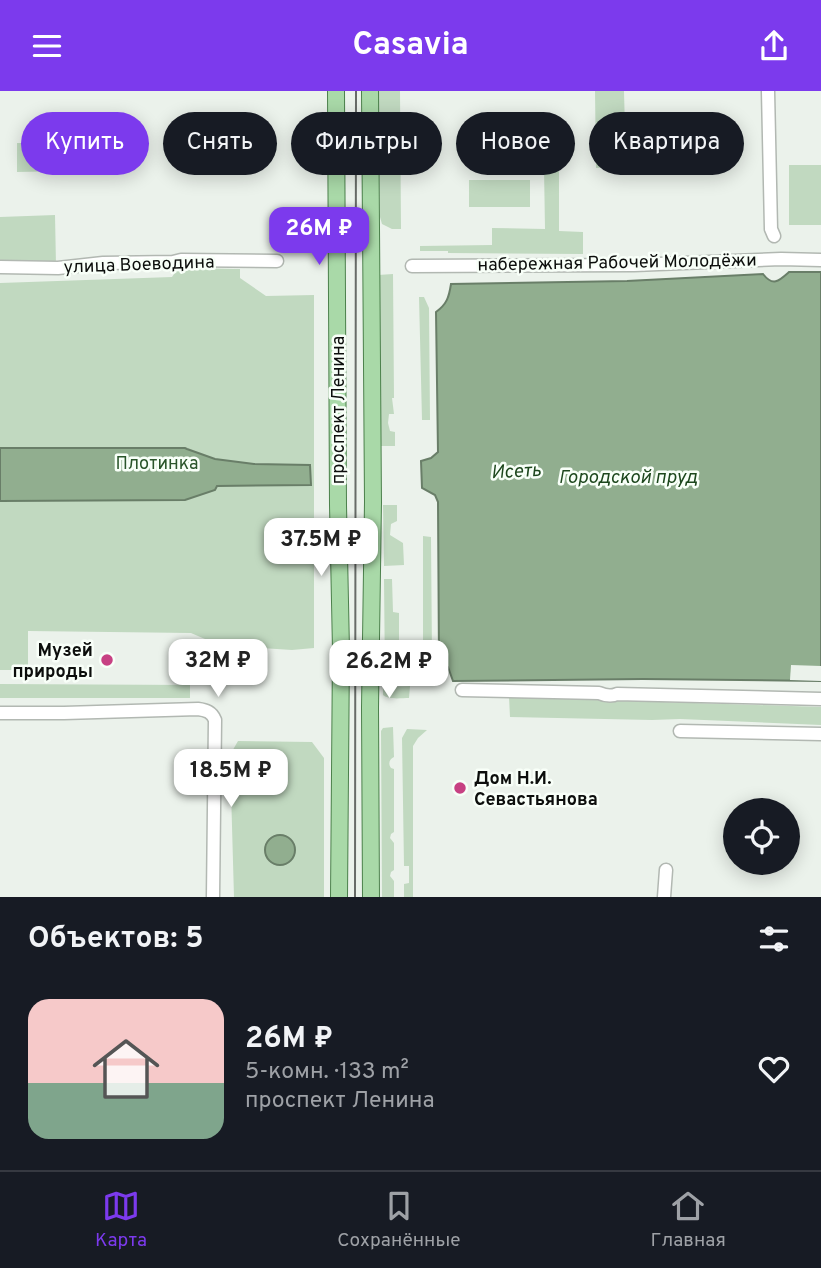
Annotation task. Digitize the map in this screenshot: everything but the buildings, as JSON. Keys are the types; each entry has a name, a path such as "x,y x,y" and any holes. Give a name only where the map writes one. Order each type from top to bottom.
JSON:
{"main road":[{"name":"проспект Ленина","path":"336,91 341,650 339,897"},
{"name":"проспект Ленина","path":"370,91 373,438 371,897"}],"street":[{"path":"768,91 771,229 775,236"},
{"name":"улица Воеводина","path":"0,267 58,268 181,260 277,261"},
{"name":"набережная Рабочей Молодёжи","path":"412,266 821,260"},
{"path":"461,690 599,693 605,696 617,694 821,699"},
{"path":"0,713 198,709 213,715 213,897"},
{"path":"680,731 821,734"},
{"path":"664,897 666,870"}],"green space":[{"path":"379,91 400,91 400,112 378,112"},
{"path":"595,91 624,91 625,112 595,112"},
{"path":"17,143 21,143 21,172 17,172"},
{"path":"789,165 821,165 821,225 789,225"},
{"path":"379,175 401,175 401,229 392,229 382,224"},
{"path":"544,175 559,175 559,231 583,232 583,254 420,251 420,246 492,245 492,228 545,229"},
{"path":"469,180 530,180 530,207 469,207"},
{"path":"55,215 56,265 0,263 0,217"},
{"name":"Плотинка","path":"178,268 240,269 240,278 266,296 314,295 314,648 292,650 219,645 191,633 28,631 28,670 0,670 0,283 172,277"},
{"path":"393,274 394,414 389,414 388,423 390,431 395,432 395,446 378,446 378,275"},
{"path":"419,297 424,297 429,308 430,420 422,420"},
{"path":"383,505 397,505 397,521 391,524 390,535 403,543 404,565 384,566"},
{"path":"423,536 431,537 432,658 429,668 423,668"},
{"path":"384,579 392,579 393,612 399,613 399,680 385,680"},
{"path":"0,684 190,685 190,698 0,698"},
{"path":"410,686 409,698 383,695 383,687"},
{"path":"509,697 821,707 821,725 680,719 510,717"},
{"path":"393,727 394,757 389,763 394,769 394,832 390,838 394,843 394,870 390,876 394,881 394,897 382,897 381,731 383,728"},
{"path":"407,729 427,730 413,746 413,897 404,897 404,884 409,883 409,866 404,866 402,738"},
{"path":"238,741 312,742 324,758 324,897 234,897 230,755"}],"water":[{"name":"Городской пруд","path":"789,272 821,272 821,681 453,681 448,667 439,660 438,502 435,495 422,488 421,461 438,452 436,312 447,300 451,284 627,281 763,274 773,281"},
{"path":"0,448 185,448 215,459 254,464 310,465 311,485 217,486 215,490 185,500 0,501"},
{"path":"280,835 286,836 294,844 294,856 286,864 280,865 274,864 266,856 265,850 266,844 274,836"}],"pier":[{"path":"791,665 821,666 821,681 790,680"}],"tram line":[{"path":"355,897 356,91"}],"place":[{"name":"Музей природы","path":"107,660"},
{"name":"Дом Н.И. Севастьянова","path":"460,788"}],"water label":[{"name":"Исеть","path":"516,470"}]}
